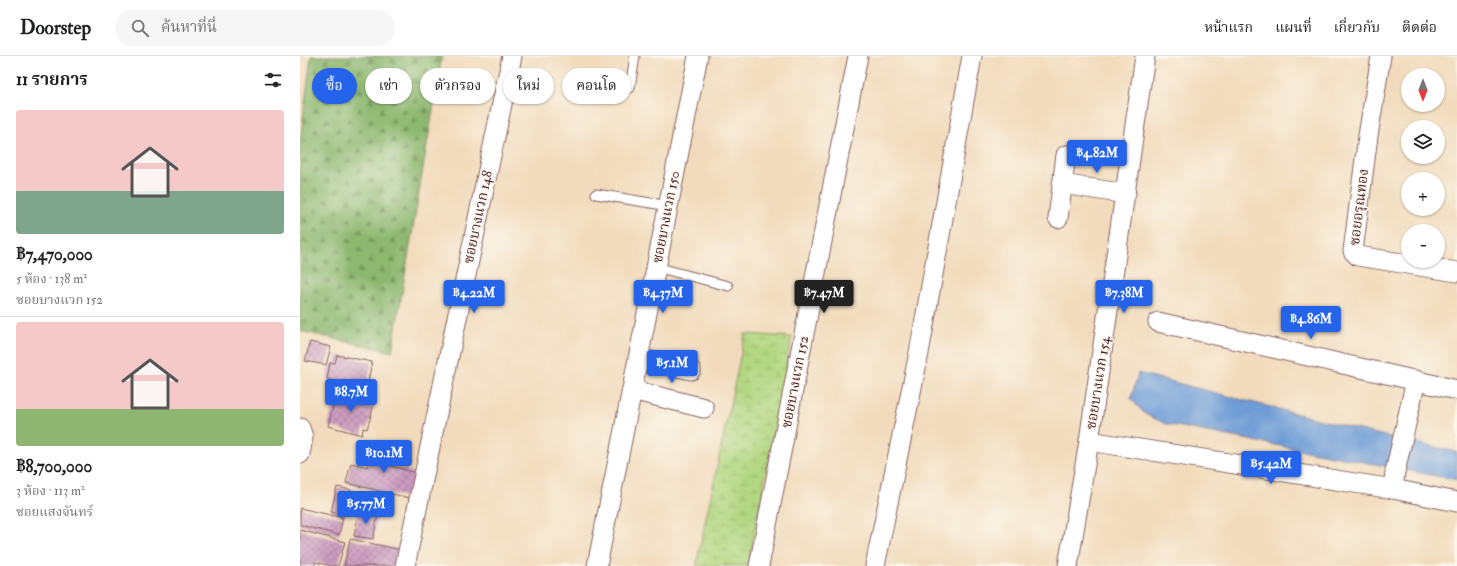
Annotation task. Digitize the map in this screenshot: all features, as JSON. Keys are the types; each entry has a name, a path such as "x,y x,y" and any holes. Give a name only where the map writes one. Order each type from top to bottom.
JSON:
{"street":[{"name":"ซอยบางแวก 148","path":"405,566 512,56"},
{"name":"ซอยบางแวก 150","path":"597,566 698,56"},
{"name":"ซอยบางแวก 152","path":"759,566 858,56"},
{"path":"875,566 919,352 972,56"},
{"name":"ซอยบางแวก 154","path":"1068,566 1089,441 1145,56"},
{"name":"ซอยอรุณทอง","path":"1381,56 1352,251 1358,256 1457,272"},
{"path":"1058,218 1066,155"},
{"path":"1062,184 1126,194"},
{"path":"1158,322 1457,390"},
{"path":"638,358 690,370"},
{"path":"1394,480 1416,380"},
{"path":"632,390 704,408"},
{"path":"300,428 303,437 300,454"},
{"path":"1089,441 1394,480 1457,502"}],"lane":[{"path":"631,82 635,56"},
{"path":"596,194 669,206"},
{"path":"656,267 728,286"}],"green space":[{"path":"311,56 442,56 440,68 420,68 420,104 434,104 392,352 300,331 300,141"},
{"path":"745,334 792,337 748,566 696,566"}],"water":[{"path":"1138,373 1372,433 1457,452 1457,480 1166,424 1145,414 1131,399"}],"building":[{"path":"310,342 331,347 326,365 305,361"},
{"path":"337,355 372,362 367,386 356,384 355,387 327,379 330,363 335,363"},
{"path":"337,391 375,401 367,429 363,428 362,435 328,426"},
{"path":"373,443 395,448 391,466 420,474 414,499 346,483 351,463 367,467"},
{"path":"337,487 351,490 344,516 331,512"},
{"path":"300,508 343,518 339,535 300,525"},
{"path":"359,510 378,514 373,539 354,536"},
{"path":"300,530 345,542 338,566 330,566 316,562 314,566 300,566"},
{"path":"350,539 402,550 398,566 344,566"}]}
